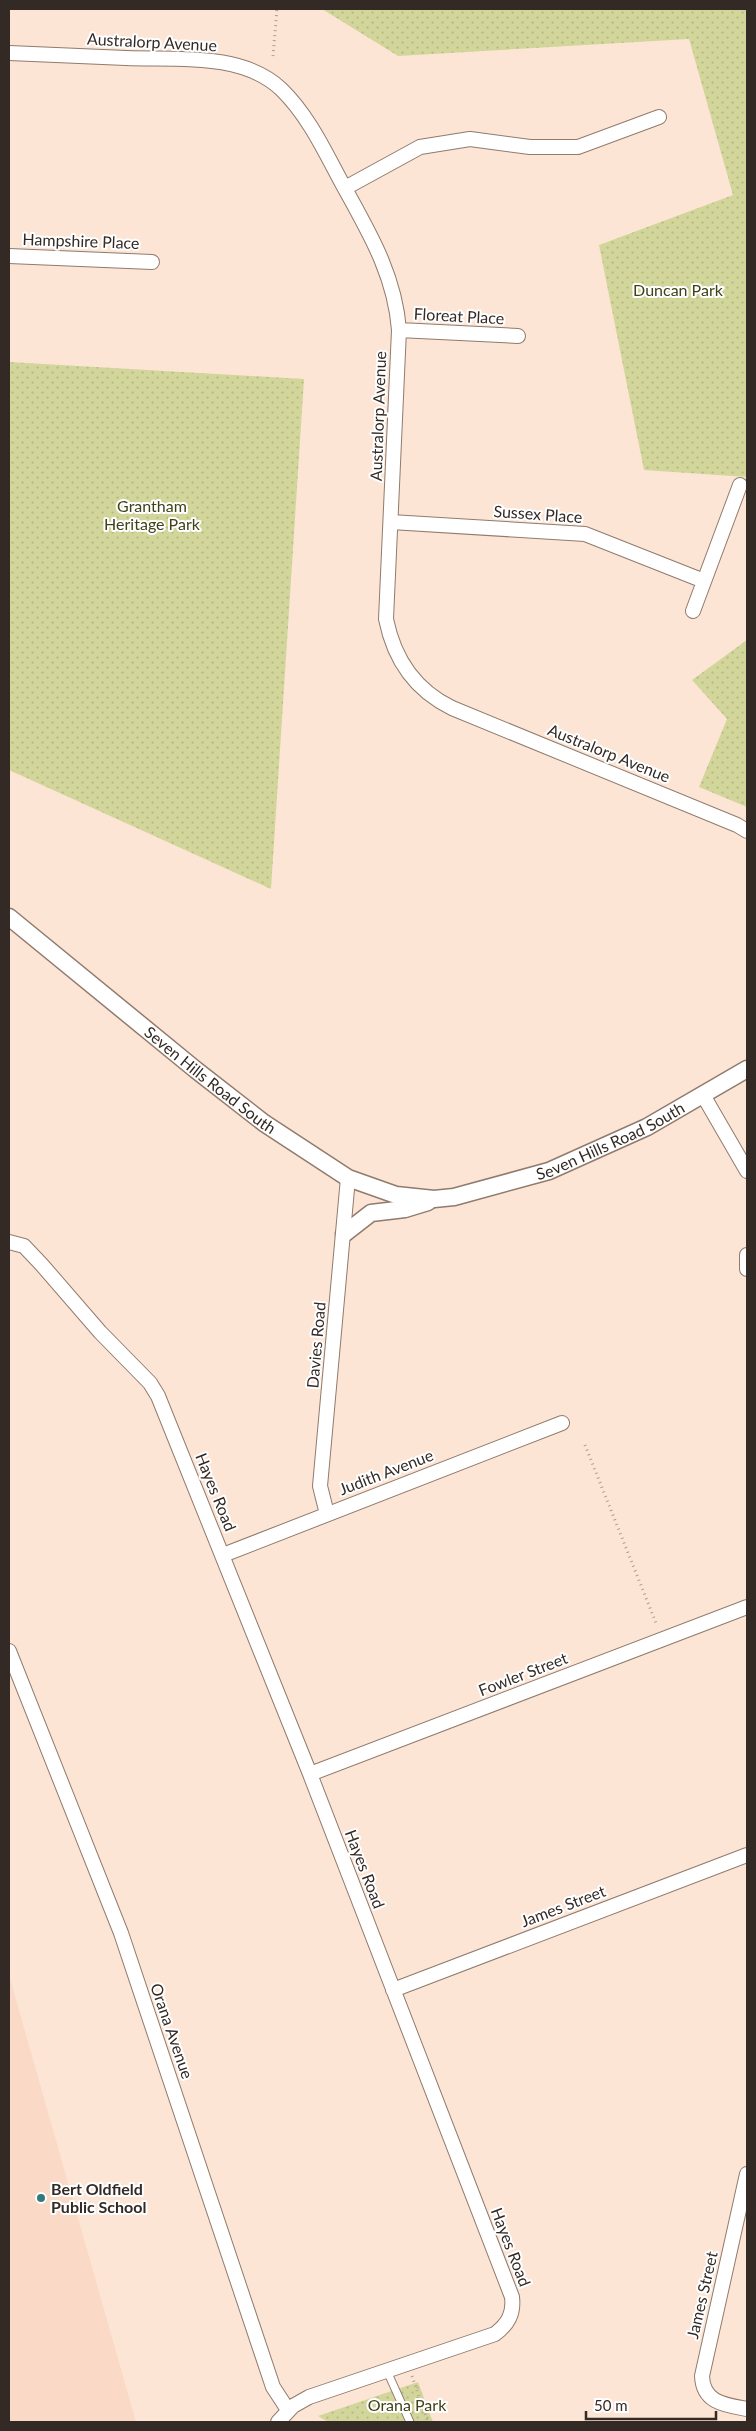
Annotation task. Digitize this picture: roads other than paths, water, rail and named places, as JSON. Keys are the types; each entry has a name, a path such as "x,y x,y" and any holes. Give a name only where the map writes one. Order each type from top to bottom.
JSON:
{"street":[{"name":"Australorp Avenue","path":"9,53 208,61 257,73 281,89 306,120 373,240 390,277 398,311 399,330 386,610 390,636 403,665 430,695 459,711 737,824 747,831"},
{"path":"345,188 420,147 470,139 530,146 578,147 659,117"},
{"name":"Hampshire Place","path":"9,256 152,262"},
{"name":"Floreat Place","path":"399,330 518,336"},
{"path":"693,611 740,485"},
{"name":"Sussex Place","path":"391,522 585,534 704,581"},
{"name":"Seven Hills Road South","path":"9,917 234,1100 305,1152 348,1178 396,1195 434,1199 473,1193 549,1172 620,1141 747,1069"},
{"path":"703,1095 747,1171"},
{"name":"Davies Road","path":"327,1514 320,1486 348,1178"},
{"name":"Seven Hills Road South","path":"344,1234 371,1213 419,1207 434,1199"},
{"name":"Hayes Road","path":"9,1242 24,1246 100,1332 150,1384 158,1396 310,1774 502,2273 512,2305 508,2322 494,2334 309,2396 288,2410"},
{"path":"747,1255 747,1268"},
{"name":"Judith Avenue","path":"222,1555 562,1423"},
{"name":"Fowler Street","path":"310,1774 747,1607"},
{"name":"Orana Avenue","path":"9,1651 121,1933 274,2388 288,2410"},
{"name":"James Street","path":"392,1990 747,1855"},
{"name":"James Street","path":"747,2174 703,2368 701,2397 720,2404 747,2409"},
{"path":"278,2422 288,2410"}],"lane":[{"path":"387,2371 410,2422"}],"place":[{"name":"Bert Oldfield Public School","path":"41,2198"}],"park label":[{"name":"Duncan Park","path":"678,290"},
{"name":"Grantham Heritage Park","path":"152,515"},
{"name":"Orana Park","path":"407,2405"}]}
